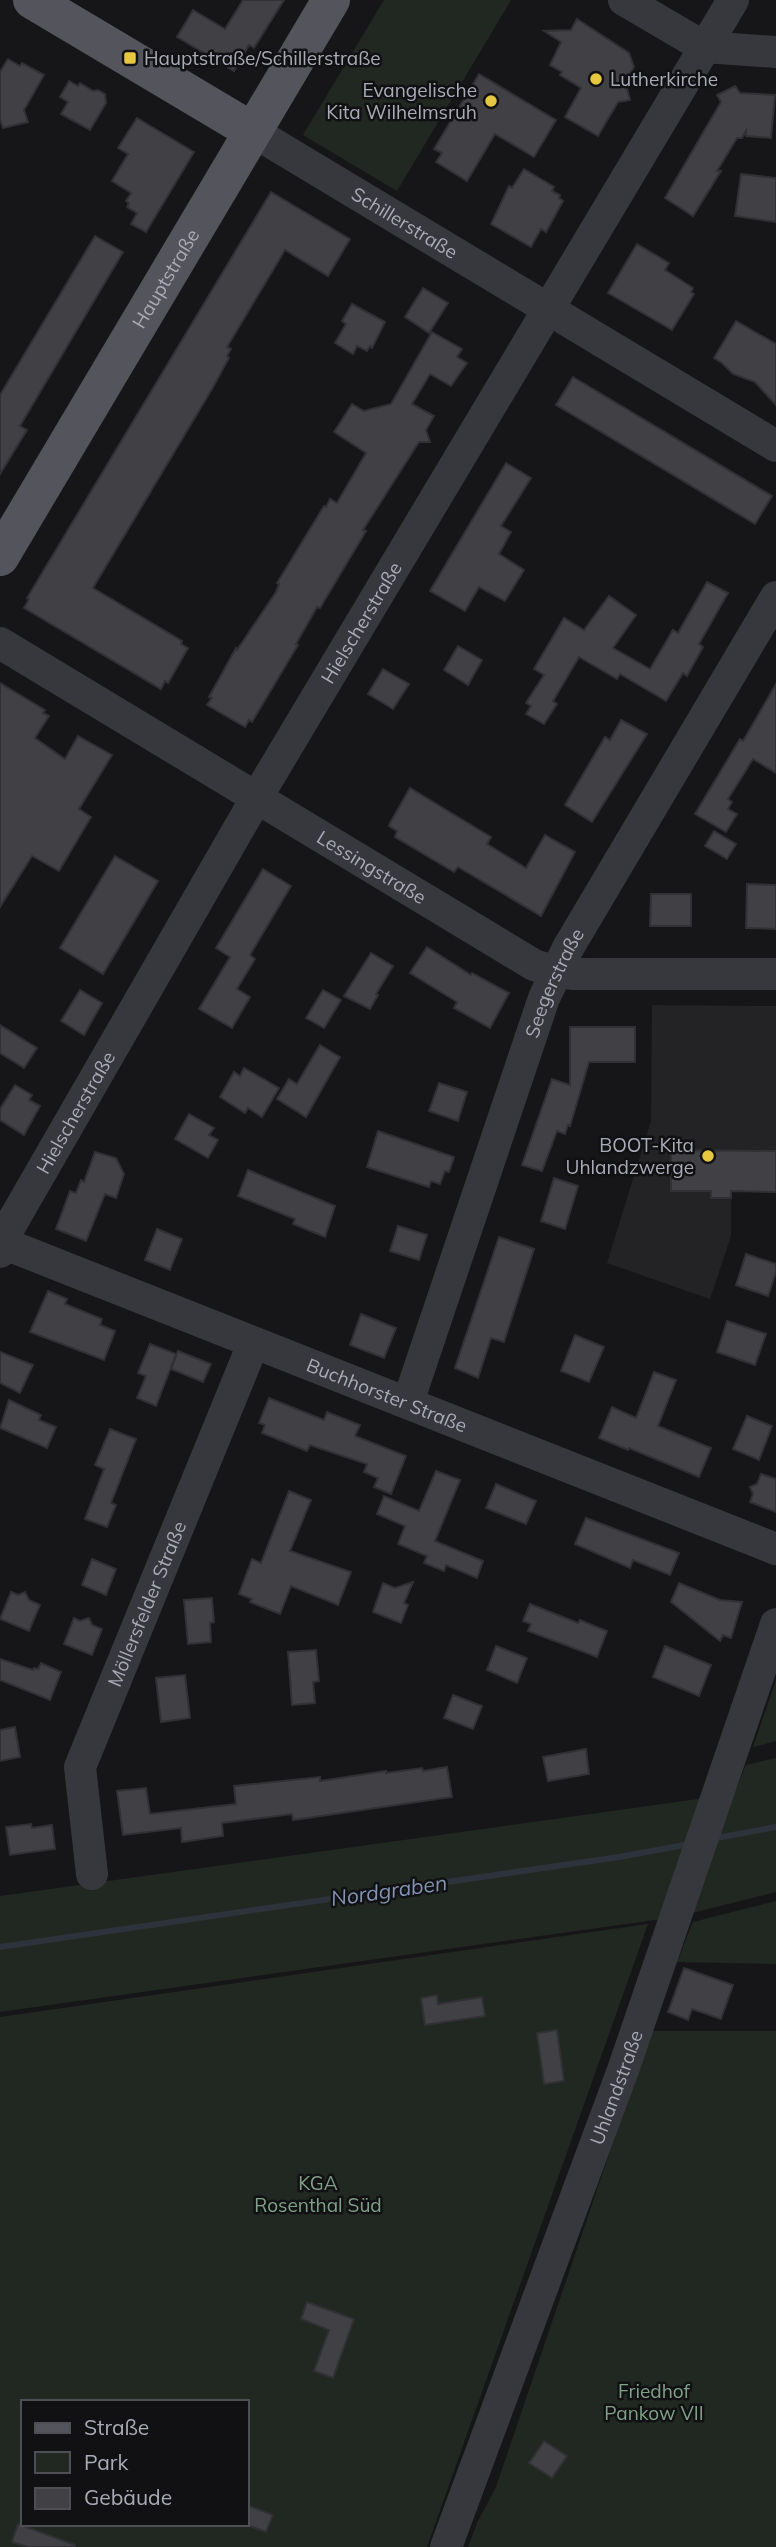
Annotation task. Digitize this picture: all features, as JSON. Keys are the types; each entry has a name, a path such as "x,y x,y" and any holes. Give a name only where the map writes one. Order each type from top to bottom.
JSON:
{"main road":[{"name":"Schillerstraße","path":"32,0 252,131"},
{"name":"Hauptstraße","path":"0,557 331,0"}],"street":[{"path":"624,0 704,47 776,52"},
{"name":"Hielscherstraße","path":"1,1246 257,797 733,0"},
{"name":"Schillerstraße","path":"252,131 776,446"},
{"name":"Seegerstraße","path":"408,1402 544,998 556,972 776,597"},
{"name":"Lessingstraße","path":"0,643 534,965 556,972 776,974"},
{"name":"Buchhorster Straße","path":"1,1246 408,1402 776,1549"},
{"name":"Möllersfelder Straße","path":"92,1874 80,1768 253,1344"},
{"name":"Uhlandstraße","path":"446,2547 623,2070 776,1624"}],"shaded area":[{"name":"BOOT-Kita Uhlandzwerge","path":"652,1005 776,1006 776,1192 731,1192 731,1236 710,1299 607,1263 651,1121"}],"green space":[{"path":"384,0 511,0 397,191 303,135"},
{"path":"776,1680 776,1741 753,1747"},
{"path":"776,1758 776,1892 676,1917 0,2012 0,1896 734,1794 746,1765"},
{"path":"776,1901 776,1964 677,1962 693,1922"},
{"name":"KGA Rosenthal Süd","path":"648,1924 427,2547 0,2547 0,2017"},
{"name":"Friedhof Pankow VII","path":"651,2031 776,2031 776,2547 468,2547 496,2487"}],"building":[{"path":"243,0 284,0 254,48 249,45 234,71 177,37 193,10 225,29"},
{"name":"Lutherkirche","path":"577,19 629,53 634,67 625,81 630,100 618,102 598,136 565,117 581,88 550,65 561,42 544,31 571,30"},
{"path":"8,59 44,75 24,110 28,122 3,128 0,119 0,72"},
{"path":"479,74 556,120 534,157 495,134 467,181 436,162 442,153 434,149"},
{"path":"69,81 105,94 106,103 90,130 61,114 68,102 60,97"},
{"path":"735,86 740,93 775,95 771,138 746,136 746,131 742,138 737,138 717,171 721,171 693,216 665,198 721,102 717,95"},
{"path":"137,118 194,152 146,232 131,224 137,213 127,207 129,203 126,201 131,193 112,181 128,154 118,148"},
{"path":"524,169 554,187 552,191 560,195 559,198 563,201 546,232 541,229 531,247 491,224 509,186 512,188"},
{"path":"741,174 776,178 776,222 735,216"},
{"path":"271,192 350,239 328,276 285,250 227,347 231,349 227,356 229,358 212,389 93,588 182,641 181,644 188,648 168,683 165,681 161,689 24,608 29,599 27,598"},
{"path":"95,236 123,252 20,426 27,430 0,474 0,395"},
{"path":"637,244 669,263 665,270 693,288 691,292 694,294 672,330 608,293"},
{"path":"423,288 448,303 429,333 405,317"},
{"path":"352,304 385,322 372,348 370,346 367,351 357,346 353,354 335,343 346,324 342,321"},
{"path":"736,321 776,344 776,405 755,382 733,374 714,358"},
{"path":"432,332 462,349 457,357 467,363 451,386 430,374 412,404 434,416 426,430 430,442 419,442 363,530 366,531 320,608 317,607 296,644 298,645 252,722 249,720 245,727 207,705 212,698 209,697 236,648 237,650 276,592 277,583 324,506 326,507 330,499 337,503 366,453 334,432 352,404 364,411 391,404"},
{"path":"573,377 772,496 755,524 556,405"},
{"path":"506,463 531,478 501,526 511,532 499,554 524,570 505,601 479,587 465,611 430,591"},
{"path":"707,582 728,593 699,644 703,647 687,676 683,673 666,701 620,674 617,679 579,657 553,701 557,704 544,724 526,714 531,706 526,703 544,675 534,669 564,618 584,630 609,596 636,615 613,648 650,669 673,630 678,633"},
{"path":"458,646 482,660 468,685 444,670"},
{"path":"383,669 409,684 393,709 368,694"},
{"path":"0,683 45,710 43,713 49,716 35,738 65,759 78,736 112,755 79,809 91,817 59,871 32,856 0,907"},
{"path":"776,684 776,773 753,759 728,799 732,802 728,809 737,814 726,832 695,814 740,739 743,741"},
{"path":"621,720 647,734 592,822 565,805 605,737 610,740"},
{"path":"410,788 491,837 487,844 526,868 545,835 575,852 541,916 458,867 454,872 395,837 397,831 389,826"},
{"path":"714,831 736,844 727,859 705,846"},
{"path":"115,856 158,881 103,974 60,948"},
{"path":"263,869 291,886 250,955 255,959 237,989 250,997 232,1028 199,1009 230,957 216,948"},
{"path":"747,884 776,885 776,929 746,928"},
{"path":"651,894 691,894 691,926 650,926"},
{"path":"427,947 471,975 472,973 509,993 490,1028 454,1008 457,1002 410,973"},
{"path":"371,953 393,966 370,1009 344,996"},
{"path":"80,990 102,1003 84,1035 61,1021"},
{"path":"323,990 341,1000 324,1028 306,1018"},
{"path":"0,1025 37,1048 24,1068 0,1053"},
{"path":"570,1027 635,1027 635,1062 589,1062 570,1126 568,1125 565,1134 557,1131 542,1171 522,1165 552,1079 570,1085"},
{"path":"320,1045 340,1057 306,1117 277,1099 289,1079 297,1084"},
{"path":"244,1068 279,1088 262,1117 248,1108 245,1113 220,1097 234,1072 240,1076"},
{"path":"439,1083 467,1092 458,1121 429,1111"},
{"path":"15,1085 32,1095 29,1100 40,1106 24,1135 0,1120 0,1109"},
{"path":"189,1114 214,1128 209,1135 218,1140 208,1158 175,1139"},
{"path":"378,1131 454,1157 449,1172 445,1171 440,1184 431,1181 429,1187 367,1167"},
{"path":"671,1150 776,1151 776,1192 731,1191 731,1198 711,1198 711,1191 671,1191"},
{"path":"95,1152 116,1158 124,1174 116,1198 105,1194 86,1241 56,1229 70,1191 76,1193 81,1180 84,1182"},
{"path":"248,1170 335,1206 325,1237 293,1224 295,1219 238,1196"},
{"path":"554,1178 578,1186 565,1229 541,1221"},
{"path":"398,1226 427,1235 419,1260 390,1251"},
{"path":"157,1229 182,1239 170,1270 145,1260"},
{"path":"499,1237 534,1249 504,1342 491,1338 478,1378 455,1368"},
{"path":"746,1254 776,1264 768,1296 736,1285"},
{"path":"48,1291 67,1299 65,1304 102,1319 100,1325 115,1331 104,1360 30,1332"},
{"path":"361,1314 396,1328 384,1358 350,1345"},
{"path":"727,1321 766,1334 755,1365 717,1352"},
{"path":"575,1335 604,1347 589,1382 561,1371"},
{"path":"150,1344 176,1354 156,1406 137,1398 146,1376 138,1373"},
{"path":"178,1351 211,1364 203,1382 171,1369"},
{"path":"0,1352 33,1365 20,1393 0,1383"},
{"path":"654,1372 676,1380 658,1426 711,1448 699,1477 599,1438 612,1407 636,1418"},
{"path":"269,1398 324,1420 327,1412 360,1425 355,1436 406,1456 391,1494 374,1487 378,1478 364,1472 367,1464 310,1445 307,1451 262,1433 265,1425 259,1423"},
{"path":"9,1400 41,1415 39,1420 56,1427 47,1448 0,1428"},
{"path":"747,1416 772,1426 759,1460 733,1449"},
{"path":"110,1429 136,1439 111,1503 116,1505 107,1527 85,1519 104,1469 95,1465"},
{"path":"436,1471 460,1480 435,1541 483,1561 477,1578 446,1565 444,1571 424,1563 427,1556 398,1544 405,1526 377,1514 384,1496 419,1511"},
{"path":"761,1474 776,1479 776,1512 750,1502 753,1494 750,1487 757,1484"},
{"path":"496,1484 536,1501 526,1524 486,1508"},
{"path":"289,1491 311,1500 290,1551 351,1572 338,1605 291,1586 280,1614 250,1602 252,1599 239,1594 252,1559 261,1563"},
{"path":"586,1518 679,1553 670,1575 633,1560 630,1568 575,1544"},
{"path":"92,1559 116,1569 106,1595 82,1585"},
{"path":"413,1582 404,1603 408,1605 401,1623 373,1612 383,1583 395,1588"},
{"path":"679,1583 720,1600 742,1602 731,1638 723,1635 720,1641 671,1602"},
{"path":"11,1592 18,1595 25,1592 29,1600 40,1605 29,1631 0,1619"},
{"path":"212,1598 214,1622 210,1623 211,1642 188,1644 184,1600"},
{"path":"530,1604 607,1631 597,1657 528,1631 531,1624 523,1621"},
{"path":"74,1618 80,1621 89,1618 92,1625 102,1629 92,1655 64,1644"},
{"path":"496,1646 527,1658 517,1683 487,1670"},
{"path":"665,1646 711,1665 699,1696 653,1677"},
{"path":"316,1650 319,1681 313,1682 315,1703 292,1705 288,1652"},
{"path":"0,1659 33,1670 38,1669 41,1663 61,1672 50,1700 0,1680"},
{"path":"185,1675 190,1718 161,1722 156,1678"},
{"path":"453,1695 482,1706 473,1729 444,1718"},
{"path":"15,1727 20,1757 0,1761 0,1730"},
{"path":"586,1749 589,1774 548,1781 543,1757"},
{"path":"447,1767 452,1797 293,1820 292,1814 222,1823 223,1836 182,1842 181,1828 123,1835 117,1791 146,1788 150,1814 236,1804 234,1786 320,1777 320,1781 386,1771 422,1768 423,1771"},
{"path":"31,1824 32,1828 52,1825 55,1849 10,1855 6,1827"},
{"path":"684,1968 733,1985 721,2019 692,2009 688,2020 668,2012"},
{"path":"437,1995 438,2004 482,1997 485,2016 425,2025 421,1998"},
{"path":"557,2030 564,2081 544,2084 537,2033"},
{"path":"307,2302 354,2319 333,2378 314,2371 329,2330 301,2319"},
{"path":"544,2441 567,2456 552,2478 529,2463"},
{"path":"248,2505 273,2515 266,2532 248,2525"},
{"path":"18,2524 75,2547 28,2547 12,2542"}],"waterway":[{"name":"Nordgraben","path":"711,1839 776,1827"},
{"name":"Nordgraben","path":"0,1947 619,1857 690,1844"}],"place":[{"name":"Hauptstraße/Schillerstraße","path":"130,58"},
{"name":"Lutherkirche","path":"596,79"},
{"name":"Evangelische Kita Wilhelmsruh","path":"491,101"},
{"name":"BOOT-Kita Uhlandzwerge","path":"708,1156"}]}
